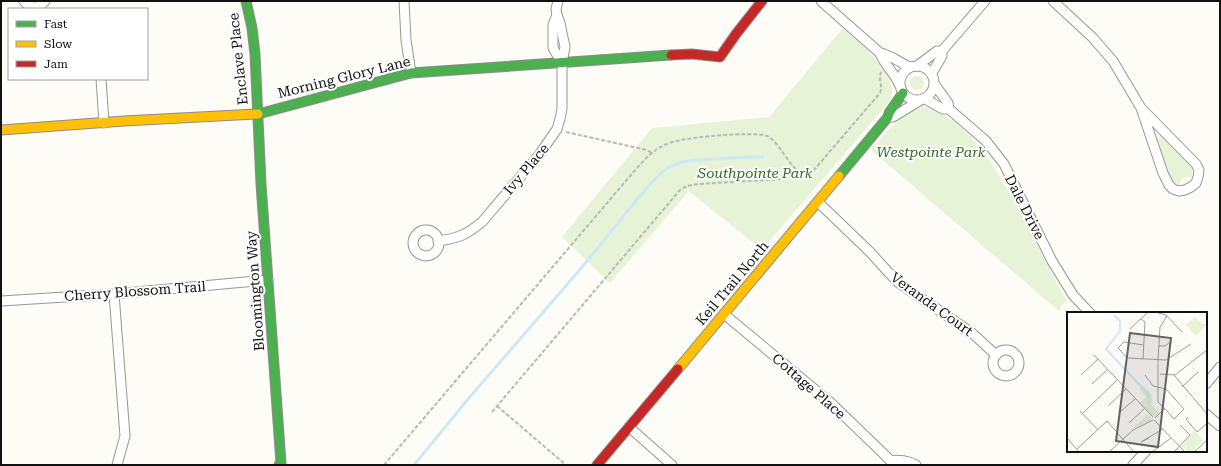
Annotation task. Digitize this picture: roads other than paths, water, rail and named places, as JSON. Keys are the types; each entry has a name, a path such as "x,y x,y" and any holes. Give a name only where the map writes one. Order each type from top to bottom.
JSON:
{"street":[{"path":"24,1 28,5 34,7 38,7 45,2"},
{"name":"Enclave Place","path":"246,1 252,28 255,54 258,114"},
{"path":"404,1 406,40 411,73"},
{"path":"558,1 556,9 557,15 553,25 553,48 562,63"},
{"name":"Morning Glory Lane","path":"1,130 258,114 411,73 692,54 720,57 762,1"},
{"path":"821,1 880,53 882,59 896,76 901,89 910,99 922,100"},
{"path":"932,73 942,56 942,51 985,1"},
{"path":"1053,1 1092,37 1112,61 1141,108 1196,164 1199,170 1198,177 1196,183 1191,187 1179,191 1173,189 1165,180 1141,108"},
{"path":"901,89 900,80 905,70 937,51 942,51"},
{"path":"880,53 887,54 900,63 928,69 932,73 935,84 930,95 893,117 888,117"},
{"name":"Ivy Place","path":"438,241 462,236 482,222 539,155 557,130 562,104 562,63"},
{"path":"101,80 104,123"},
{"name":"Dale Drive","path":"935,84 948,103 949,109"},
{"name":"Keil Trail North","path":"597,465 888,117 888,113 901,89"},
{"name":"Dale Drive","path":"922,100 949,109 986,141 1004,164 1052,261 1072,295 1089,312"},
{"name":"Bloomington Way","path":"258,114 261,184 281,462 279,465"},
{"name":"Veranda Court","path":"818,202 870,252 899,283 972,333 996,355"},
{"name":"Cherry Blossom Trail","path":"1,301 114,294 268,280"},
{"path":"114,294 125,436 116,465"},
{"name":"Cottage Place","path":"724,314 830,402 891,463 894,460 916,465"},
{"path":"1207,383 1220,367"},
{"path":"1207,415 1220,426"},
{"path":"629,427 672,465"},
{"path":"1133,465 1145,452"}],"waterway":[{"path":"414,465 469,398 583,266 639,197 667,168 682,162 695,160 763,157"}],"park label":[{"name":"Westpointe Park","path":"931,152"},
{"name":"Southpointe Park","path":"755,173"}]}
